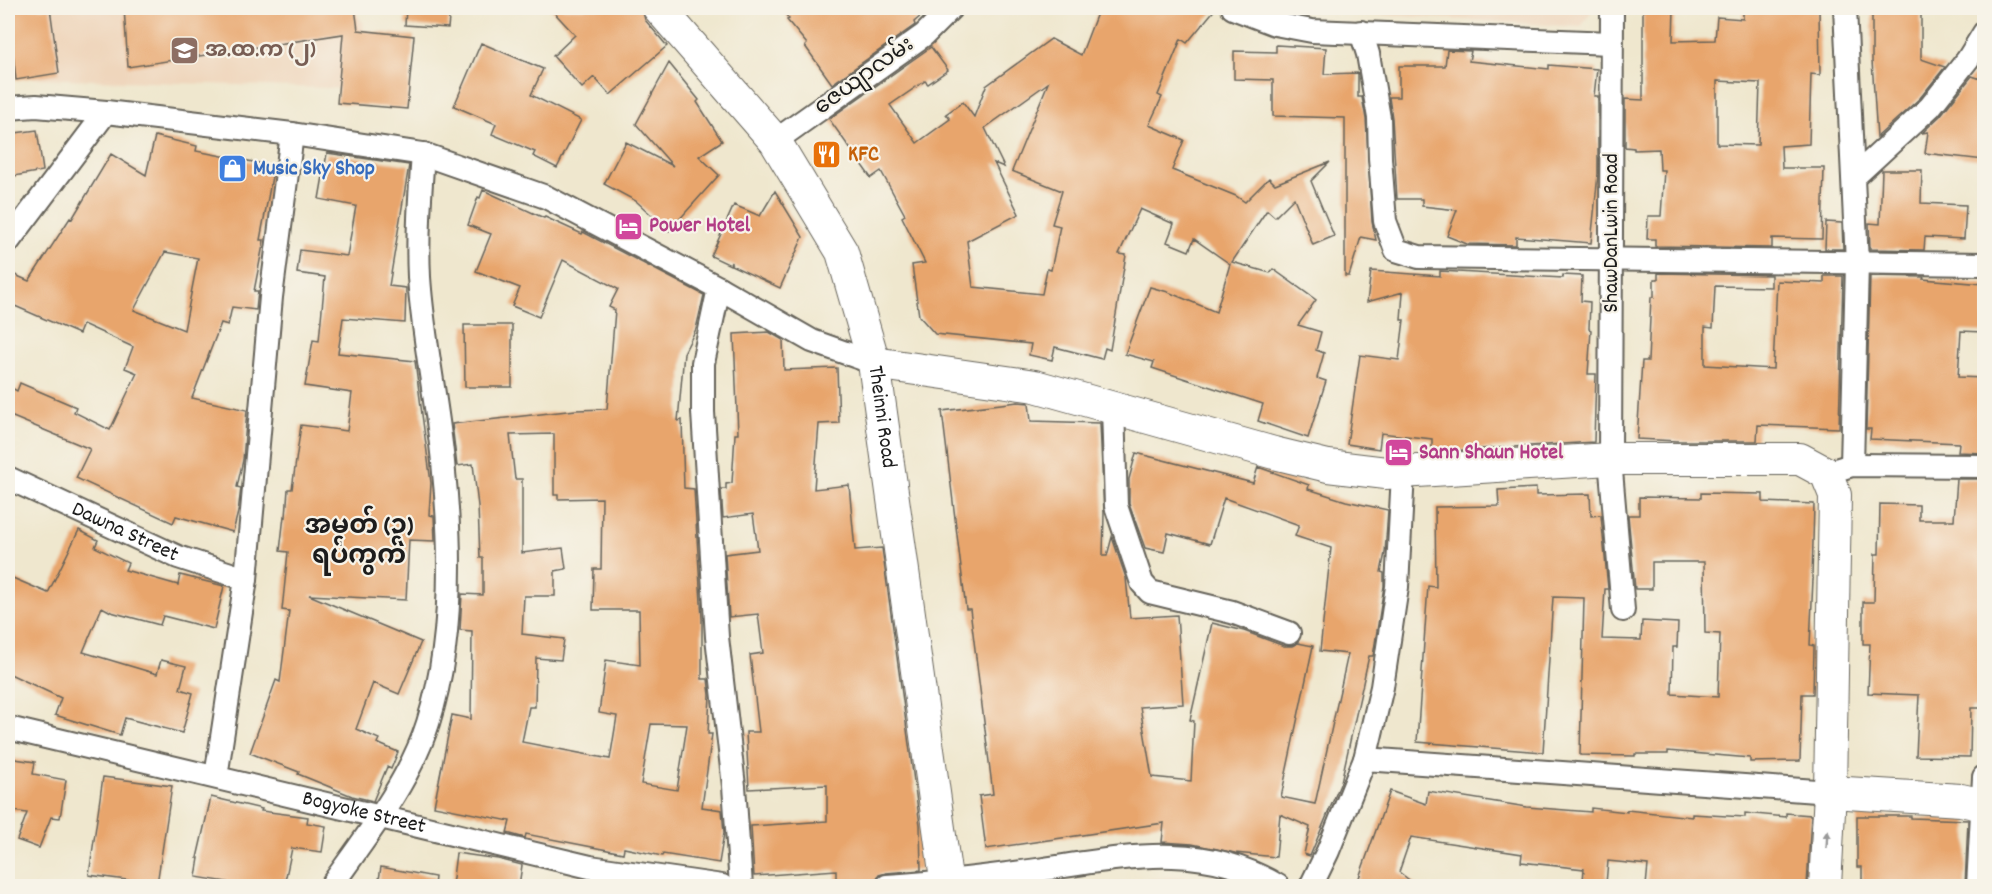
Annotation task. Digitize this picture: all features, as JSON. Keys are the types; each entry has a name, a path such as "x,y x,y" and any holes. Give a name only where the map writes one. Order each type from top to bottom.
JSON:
{"main road":[{"name":"Theinni Road","path":"659,8 775,141 842,252 874,363 946,884"},
{"path":"874,363 1035,386 1328,466 1386,473 1610,459 1800,459 1839,469 1835,495 1830,792 1825,886"},
{"path":"1830,792 1962,800 1984,795"}],"street":[{"name":"ဇေယျာလမ်း","path":"775,141 924,35 951,8"},
{"path":"1233,8 1275,24 1312,31 1611,43"},
{"name":"ShawDanLwin Road","path":"1612,8 1610,459 1623,610"},
{"path":"1845,8 1857,263 1839,469 1984,466"},
{"path":"1361,32 1368,54 1379,118 1386,221 1396,250 1419,257 1984,264"},
{"path":"1854,177 1930,106 1968,59 1984,33"},
{"path":"8,108 36,105 106,112 292,134 423,154 546,197 719,288 812,341 874,363"},
{"path":"8,242 106,112"},
{"path":"216,777 246,579 271,297 292,134"},
{"path":"331,886 380,817 405,774 428,724 443,659 450,567 444,463 419,278 418,222 423,154"},
{"path":"719,288 703,363 703,412 717,637 734,786 741,886"},
{"path":"1113,407 1116,506 1142,583 1150,592 1232,612 1289,633"},
{"path":"1311,886 1328,851 1365,759 1382,687 1397,587 1403,473"},
{"name":"Dawna Street","path":"8,478 178,557 246,579"},
{"name":"Bogyoke Street","path":"8,728 590,867 722,886"},
{"path":"1365,759 1830,792"},
{"path":"1978,886 1984,795"},
{"path":"886,886 946,884 1103,861 1166,855 1217,860 1259,875 1278,886"}],"shaded area":[{"name":"အ.ထ.က (၂)","path":"8,8 352,8 364,24 353,89 8,77"},
{"path":"1370,8 1591,8 1591,12 1581,27 1370,14"},
{"path":"1180,876 1233,886 1093,886"}],"building":[{"path":"8,8 50,8 59,73 16,80"},
{"path":"124,8 355,8 358,30 414,36 407,109 337,103 343,34 128,67"},
{"path":"406,8 450,8 448,28 405,25"},
{"path":"550,8 642,8 645,20 667,46 610,95 594,77 582,88 553,56 575,35"},
{"path":"781,8 930,8 914,22 915,25 832,84"},
{"path":"1099,8 1216,8 1187,43 1181,39 1158,95 1162,97 1149,125 1184,140 1172,170 1236,196 1245,202 1269,178 1275,184 1330,162 1311,181 1334,236 1313,245 1294,198 1275,217 1267,210 1232,262 1270,273 1273,269 1316,300 1298,325 1321,332 1316,350 1324,353 1317,378 1326,381 1308,438 1258,421 1263,404 1152,368 1154,362 1125,354 1150,287 1216,312 1230,264 1194,239 1189,251 1167,242 1174,224 1140,209 1119,254 1126,255 1110,350 1105,348 1102,359 1055,347 1052,360 1029,355 1031,344 935,334 919,316 912,265 925,263 902,217 905,215 881,171 871,178 829,119 931,47 948,70 928,84 925,81 890,105 917,143 950,119 946,114 963,102 974,117 986,86 1051,39 1081,55","holes":["1048,83 1012,171 1062,191 1052,224 1060,226 1051,270 1047,269 1042,294 973,287 967,241 1019,214 994,163 1004,167 985,128"]},
{"path":"1643,8 1674,8 1673,41 1715,40 1717,17 1743,19 1743,8 1819,8 1820,75 1811,74 1809,144 1781,146 1782,168 1824,168 1822,239 1772,238 1772,248 1655,246 1655,239 1647,239 1648,216 1661,216 1664,170 1660,170 1659,149 1634,150 1634,148 1625,147 1625,99 1643,100","holes":["1717,81 1760,83 1758,145 1717,144"]},
{"path":"1872,8 1921,8 1921,59 1945,67 1920,98 1877,137 1872,61"},
{"path":"481,43 543,69 531,95 581,120 557,168 533,156 535,152 492,134 496,124 454,106"},
{"path":"1276,45 1326,48 1324,74 1358,73 1358,97 1362,97 1366,119 1372,222 1376,240 1361,237 1349,276 1345,276 1345,118 1273,116 1273,80 1234,79 1234,51 1276,52"},
{"path":"1447,50 1471,51 1469,61 1549,69 1549,65 1597,69 1594,96 1598,96 1598,174 1591,243 1516,237 1516,245 1467,244 1447,236 1457,210 1422,206 1422,199 1397,199 1389,97 1399,97 1399,66 1445,66"},
{"path":"669,63 699,100 697,102 722,141 699,156 719,175 669,231 636,201 604,184 626,142 673,166 636,124"},
{"path":"1972,76 1984,80 1984,160 1925,153 1928,132 1922,133 1940,116"},
{"path":"37,130 43,171 8,177 8,134"},
{"path":"155,136 197,146 196,151 274,166 260,240 264,240 254,291 258,291 256,310 232,307 228,325 221,323 192,398 247,410 243,460 237,487 241,488 233,532 176,516 173,523 76,478 90,449 8,415 8,386 17,391 20,383 76,407 74,412 110,430 137,373 125,368 133,347 83,324 79,334 8,303 8,272 29,281 70,218 72,219 111,154 146,175","holes":["165,252 198,258 184,330 134,310"]},
{"path":"327,153 409,165 389,286 406,288 405,323 343,318 338,353 415,361 431,483 429,515 434,516 435,541 409,540 406,600 309,595 421,642 399,694 373,683 356,729 379,739 377,743 398,752 391,769 387,767 373,801 352,796 250,753 276,680 280,682 289,611 282,610 288,552 280,551 288,489 292,489 301,425 347,431 352,393 305,386 313,340 319,341 325,277 297,273 300,250 347,256 356,206 319,199"},
{"path":"1882,170 1922,170 1921,203 1966,205 1964,239 1925,237 1924,250 1870,249 1869,223 1880,224"},
{"path":"483,190 582,234 583,232 704,295 696,329 684,353 678,421 682,420 684,488 694,489 702,619 702,679 708,679 710,695 708,734 712,734 702,807 722,810 724,833 719,863 663,854 662,856 624,848 623,853 526,834 525,838 507,833 510,821 434,806 452,715 471,719 472,631 460,630 462,594 483,595 483,558 480,558 478,506 473,464 457,466 452,424 576,410 607,409 615,310 609,307 618,289 563,260 539,317 512,306 520,288 476,271 491,234 468,225 478,197 480,198","holes":["554,434 554,495 558,495 558,499 602,498 601,569 594,569 593,610 639,610 640,665 606,660 599,713 617,716 610,759 522,742 529,707 535,707 536,658 561,660 564,639 522,634 524,596 555,596 555,571 566,569 563,548 522,553 522,479 515,479 510,435","651,724 687,725 677,790 641,784"]},
{"path":"775,191 803,237 780,288 731,265 731,262 730,265 711,256 734,205 760,216"},
{"path":"1826,222 1842,223 1843,249 1825,249"},
{"path":"1371,271 1440,276 1440,271 1563,278 1563,275 1582,276 1581,301 1590,302 1588,374 1596,374 1594,442 1432,452 1432,439 1381,433 1379,449 1347,444 1360,355 1399,360 1404,320 1401,320 1403,292 1367,302"},
{"path":"1658,273 1771,275 1771,287 1715,286 1713,328 1705,327 1705,365 1773,369 1777,281 1824,283 1824,276 1843,276 1839,428 1758,425 1757,441 1637,439 1642,361 1648,361 1651,297 1654,297 1654,279 1658,279"},
{"path":"1870,276 1924,277 1923,279 1984,284 1984,332 1961,331 1958,377 1984,378 1984,453 1958,452 1959,443 1870,439 1871,429 1866,429"},
{"path":"464,325 512,325 512,387 465,387"},
{"path":"769,332 783,340 784,370 837,368 839,423 819,424 814,489 849,485 855,550 882,548 920,825 921,870 886,873 879,875 874,882 836,883 836,870 754,876 751,826 827,821 827,785 749,789 746,732 759,732 750,655 763,653 758,614 729,617 725,554 758,550 753,514 723,518 721,489 726,489 726,484 732,483 735,434 738,434 734,334"},
{"path":"1018,402 1029,403 1031,421 1100,423 1104,513 1103,556 1107,556 1112,537 1126,578 1130,618 1177,615 1183,704 1140,707 1152,777 1191,781 1194,721 1190,720 1212,623 1244,631 1284,646 1298,643 1313,646 1281,797 1315,804 1348,654 1320,651 1331,548 1295,536 1299,525 1224,498 1210,544 1168,533 1164,552 1145,548 1129,504 1129,479 1136,453 1253,483 1258,467 1309,485 1308,489 1346,501 1388,510 1385,553 1381,572 1384,573 1384,586 1373,656 1369,656 1341,782 1310,856 1304,854 1310,827 1280,814 1276,857 1235,853 1192,844 1162,842 1164,823 986,849 979,796 993,794 970,609 966,609 942,411"},
{"path":"1957,479 1984,479 1983,708 1971,708 1970,757 1916,756 1919,695 1868,693 1870,644 1863,644 1863,602 1874,602 1875,554 1879,554 1880,504 1919,505 1919,520 1954,520"},
{"path":"1536,488 1536,495 1590,494 1591,516 1601,515 1608,589 1605,589 1602,639 1641,640 1642,621 1678,623 1677,647 1673,647 1672,694 1718,697 1720,634 1705,633 1704,562 1652,562 1652,589 1635,589 1628,515 1639,515 1639,497 1701,498 1701,493 1763,494 1763,502 1814,504 1810,645 1814,646 1813,694 1802,694 1800,761 1750,762 1750,758 1668,751 1668,754 1635,754 1635,756 1580,755 1584,598 1553,597 1543,752 1417,742 1428,586 1436,587 1435,507 1499,506 1498,490"},
{"path":"79,530 98,540 95,547 128,563 125,570 178,585 180,575 224,586 214,629 163,616 160,625 111,612 102,607 83,652 157,674 161,660 186,666 180,689 193,693 182,733 125,718 120,735 55,715 61,698 8,673 8,576 48,593"},
{"path":"8,758 35,762 33,774 66,780 60,818 51,817 39,848 17,840 27,813 8,810"},
{"path":"103,777 172,786 157,884 89,875"},
{"path":"1390,791 1426,804 1428,791 1527,807 1591,812 1591,808 1692,817 1692,814 1745,817 1745,813 1786,817 1786,813 1811,815 1807,886 1646,886 1648,865 1608,861 1606,884 1583,881 1584,869 1521,862 1522,854 1411,837 1399,872 1417,886 1356,886"},
{"path":"211,797 262,809 261,811 308,817 307,823 326,826 322,852 292,848 284,886 226,886 227,882 196,877 199,858 197,858"},
{"path":"1857,816 1911,816 1911,818 1968,820 1965,886 1862,886 1862,867 1857,867"},
{"path":"456,853 522,865 519,886 452,886"},
{"path":"381,867 435,877 434,886 378,886"}],"place":[{"name":"အ.ထ.က (၂)","path":"184,51"},
{"name":"KFC","path":"827,155"},
{"name":"Music Sky Shop","path":"232,169"},
{"name":"Power Hotel","path":"628,226"},
{"name":"Sann Shaun Hotel","path":"1398,453"}],"district":[{"name":"အမှတ် (၃) ရပ်ကွက်","path":"359,542"}]}
